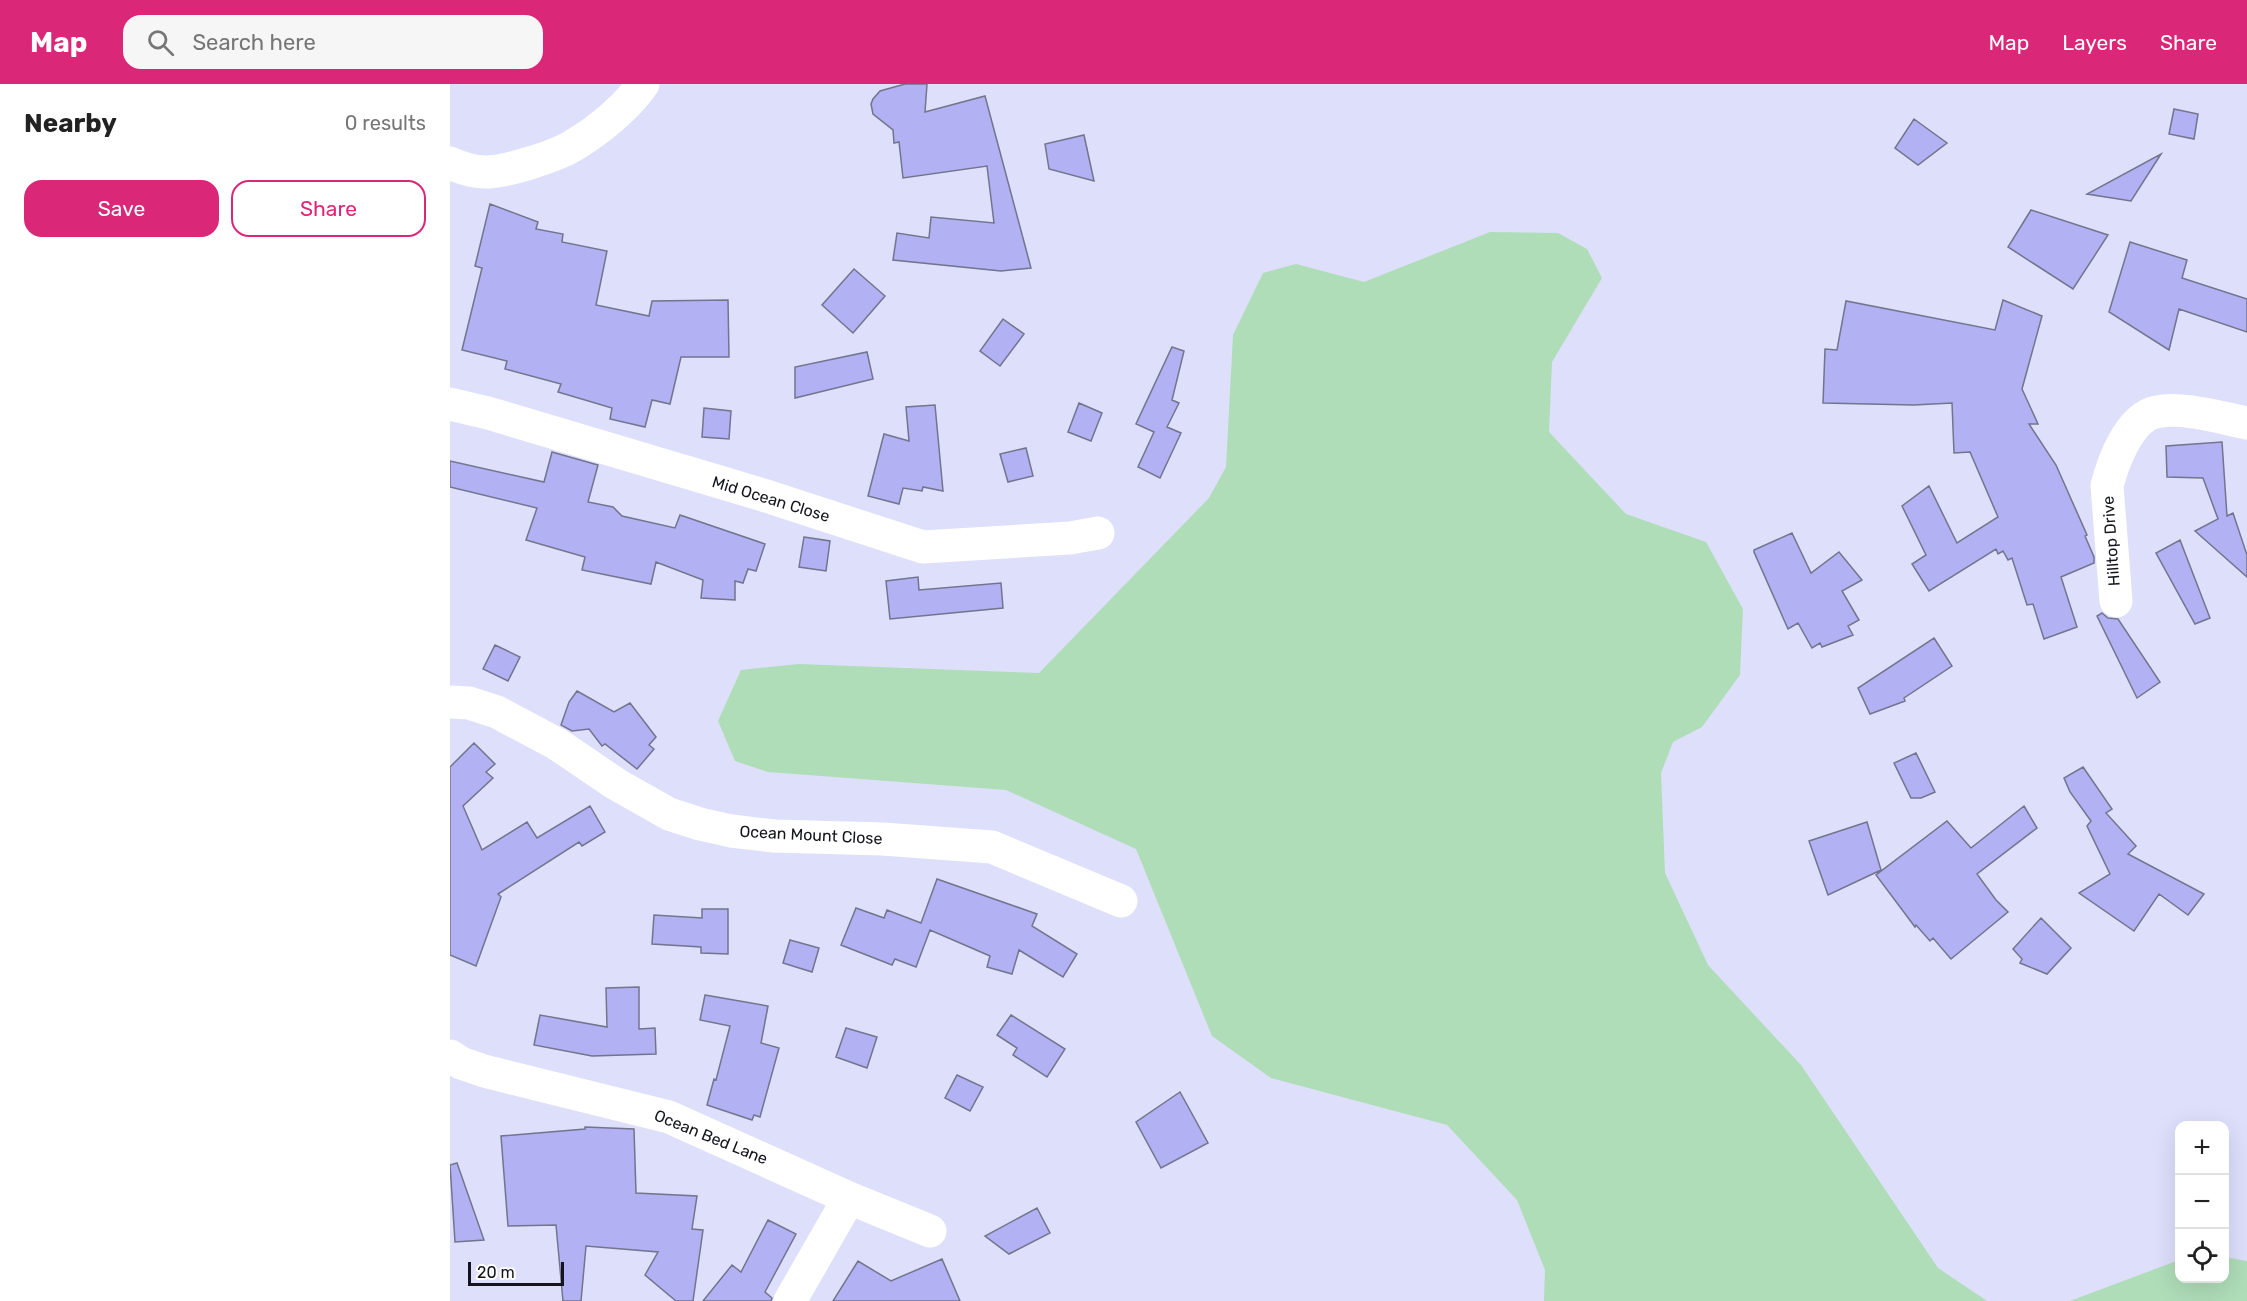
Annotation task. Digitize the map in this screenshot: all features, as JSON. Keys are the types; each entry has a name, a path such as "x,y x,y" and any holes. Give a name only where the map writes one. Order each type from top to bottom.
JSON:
{"street":[{"path":"450,163 464,169 484,172 507,170 573,146 616,113 643,84"},
{"name":"Mid Ocean Close","path":"450,404 488,413 763,495 923,546 1070,538 1098,534"},
{"name":"Hilltop Drive","path":"2116,601 2107,486 2128,435 2144,418 2156,412 2182,411 2247,423"},
{"name":"Ocean Mount Close","path":"450,702 469,703 497,712 557,744 616,784 669,814 700,824 731,831 774,836 883,839 992,847 1121,901"},
{"name":"Ocean Bed Lane","path":"450,1056 461,1063 484,1071 669,1117 930,1232"},
{"path":"790,1301 849,1198"}],"green space":[{"path":"1490,232 1558,233 1587,249 1602,278 1552,362 1549,432 1626,514 1706,542 1743,609 1740,675 1702,727 1673,742 1661,773 1665,873 1708,965 1801,1065 1938,1268 1987,1301 1544,1301 1545,1270 1517,1200 1447,1125 1271,1078 1212,1036 1136,849 1006,790 768,772 735,761 718,721 741,670 799,664 1039,673 1209,498 1226,467 1233,335 1263,273 1296,264 1364,282"},
{"path":"2229,1258 2247,1261 2247,1301 2070,1301 2175,1262 2175,1283 2229,1283"}],"building":[{"path":"905,84 927,84 925,112 985,96 1031,268 1001,271 893,260 897,233 929,238 931,217 994,223 987,166 903,178 899,142 894,143 893,130 873,114 871,104 880,91"},
{"path":"2174,109 2198,114 2194,139 2169,134"},
{"path":"1914,119 1947,143 1918,165 1895,148"},
{"path":"1084,135 1094,181 1049,169 1045,144"},
{"path":"2161,154 2131,201 2087,194"},
{"path":"490,204 538,222 536,229 563,234 562,242 607,251 596,305 649,316 652,301 728,300 729,357 681,357 670,404 652,400 645,427 610,419 612,408 558,392 561,384 505,369 507,361 462,350 482,268 475,266"},
{"path":"2031,210 2108,235 2073,289 2008,247"},
{"path":"2130,242 2187,260 2182,278 2247,299 2247,332 2179,309 2169,350 2109,312"},
{"path":"854,269 885,296 853,333 822,305"},
{"path":"2003,300 2042,316 2022,389 2038,424 2029,424 2056,465 2087,535 2085,536 2094,557 2094,563 2061,577 2077,627 2044,639 2033,604 2027,605 2012,558 2008,560 2003,551 1998,554 1996,549 1929,591 1912,564 1926,555 1902,506 1929,486 1957,543 1998,517 1970,452 1954,453 1952,403 1914,405 1823,403 1825,349 1837,350 1846,301 1995,330"},
{"path":"1003,319 1024,334 1000,366 980,351"},
{"path":"1172,347 1184,351 1172,400 1179,403 1167,427 1181,433 1160,478 1138,467 1154,432 1136,424"},
{"path":"867,352 873,379 795,398 795,367"},
{"path":"1079,403 1102,413 1091,441 1068,432"},
{"path":"935,405 943,491 923,487 922,491 903,488 899,504 868,496 884,434 909,441 906,407"},
{"path":"704,408 731,411 729,439 702,437"},
{"path":"2222,442 2227,516 2233,513 2247,555 2247,577 2195,531 2218,519 2203,478 2167,477 2166,446"},
{"path":"1026,448 1033,476 1008,482 1000,454"},
{"path":"552,452 598,465 588,502 613,507 622,516 675,528 680,515 765,544 756,571 748,569 743,583 735,581 735,600 701,598 703,580 656,562 651,584 582,570 585,557 526,540 537,508 450,487 450,461 544,482"},
{"path":"1792,533 1811,573 1839,552 1862,580 1842,591 1859,620 1848,626 1853,635 1822,647 1820,643 1812,648 1798,623 1788,629 1754,550"},
{"path":"804,537 830,541 826,571 799,567"},
{"path":"2180,540 2210,618 2195,624 2156,553"},
{"path":"918,577 919,590 1001,583 1003,608 890,619 886,581"},
{"path":"2102,613 2108,618 2118,619 2160,682 2137,698 2097,616"},
{"path":"1934,638 1952,666 1904,698 1905,701 1870,714 1858,688"},
{"path":"495,645 520,657 508,681 483,669"},
{"path":"577,691 614,712 630,703 656,737 649,745 654,749 637,769 605,744 602,746 589,729 572,731 561,725 569,702"},
{"path":"474,743 495,764 486,772 493,778 463,806 482,850 527,822 537,838 590,806 605,832 582,846 579,842 498,894 501,897 476,966 450,955 450,767"},
{"path":"1916,753 1935,792 1921,798 1911,798 1894,763"},
{"path":"2083,767 2112,809 2106,813 2136,846 2128,854 2204,894 2188,915 2159,894 2134,931 2079,893 2110,874 2087,826 2091,821 2070,792 2064,778"},
{"path":"2024,806 2037,828 1977,874 2008,912 1951,959 1933,938 1930,941 1916,925 1915,927 1876,875 1947,821 1971,848"},
{"path":"1867,822 1881,870 1828,895 1809,841"},
{"path":"937,879 1037,914 1032,926 1077,954 1063,977 1019,950 1012,974 987,967 990,956 930,930 916,967 895,959 892,965 841,945 856,908 884,918 887,910 921,923"},
{"path":"702,909 728,909 728,954 701,953 701,947 652,944 654,915 702,918"},
{"path":"2041,918 2071,948 2047,974 2020,963 2022,959 2013,949"},
{"path":"790,940 819,948 812,972 783,963"},
{"path":"639,987 639,1029 655,1028 656,1054 592,1056 534,1045 540,1015 607,1027 606,988"},
{"path":"705,995 768,1006 761,1043 779,1048 760,1117 754,1115 752,1120 707,1105 730,1026 700,1020"},
{"path":"1011,1015 1065,1049 1047,1077 1013,1055 1017,1048 997,1035"},
{"path":"846,1028 877,1037 867,1068 836,1057"},
{"path":"957,1075 983,1087 970,1111 945,1098"},
{"path":"1180,1092 1208,1143 1161,1168 1136,1122"},
{"path":"585,1127 634,1129 636,1193 697,1196 692,1229 703,1230 693,1301 676,1301 645,1275 658,1252 586,1246 581,1301 563,1301 556,1225 508,1226 501,1136 585,1129"},
{"path":"457,1163 484,1240 455,1242 450,1165"},
{"path":"1037,1208 1050,1233 1009,1254 985,1236"},
{"path":"768,1220 796,1234 765,1292 772,1298 771,1301 703,1301 732,1265 741,1272"},
{"path":"942,1259 960,1301 833,1301 858,1261 891,1281"}]}
